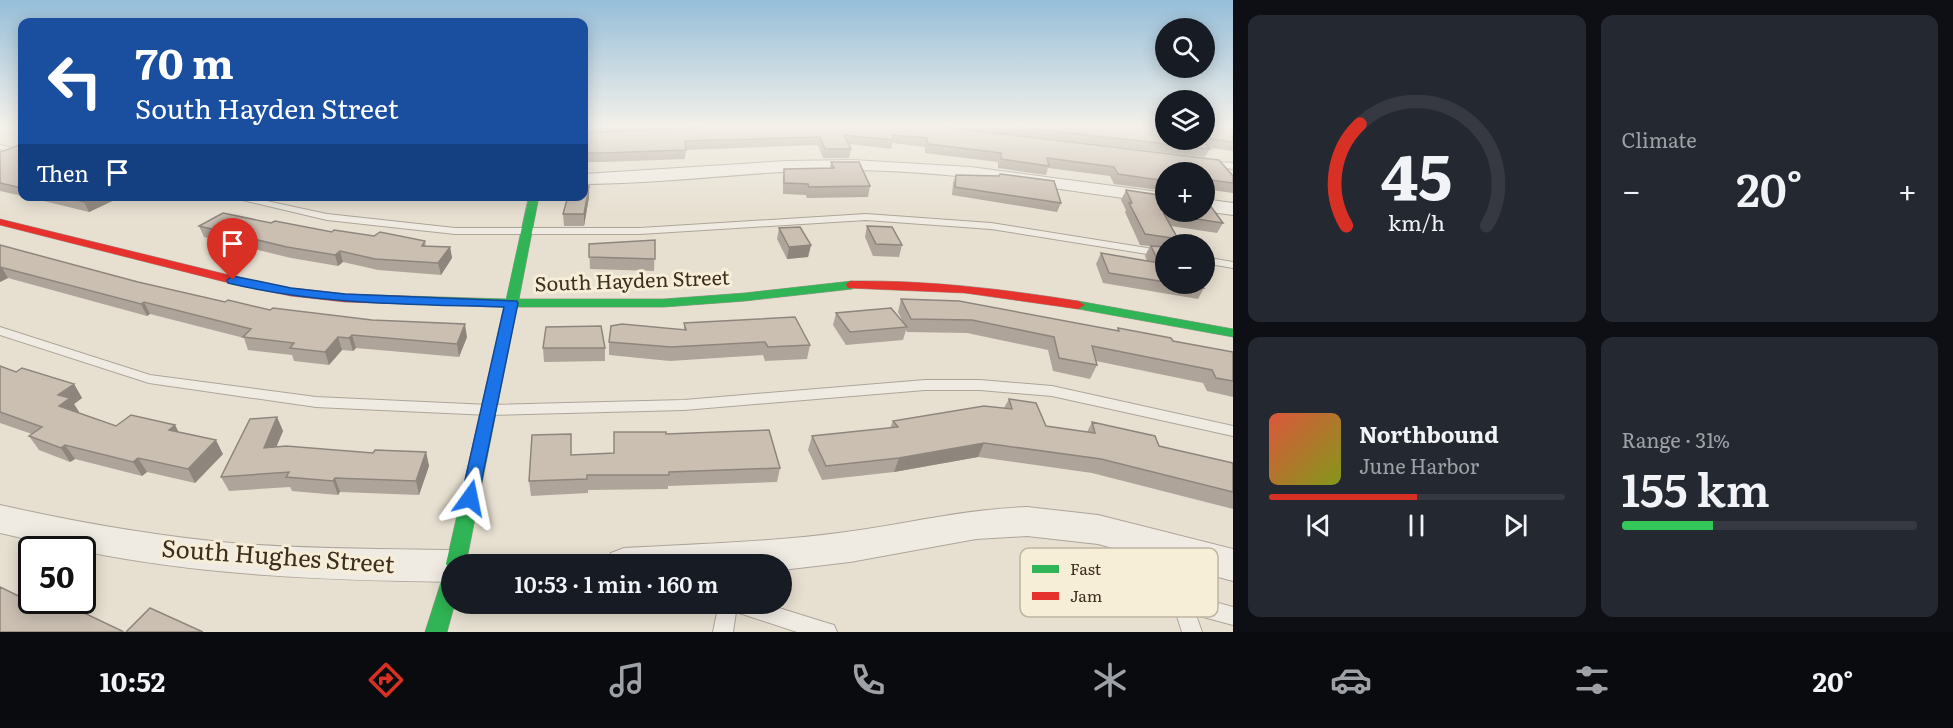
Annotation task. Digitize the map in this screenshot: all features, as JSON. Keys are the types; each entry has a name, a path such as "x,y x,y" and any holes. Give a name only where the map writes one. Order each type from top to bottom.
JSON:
{"street":[{"path":"588,178 672,176 807,166 888,166 963,172 1155,198"},
{"path":"458,554 533,201"},
{"path":"1215,207 1233,209"},
{"name":"South Hayden Street","path":"0,222 233,280 291,292 395,301 674,303 842,285 906,283 1027,296 1233,333"},
{"name":"South Hughes Street","path":"0,519 73,536 177,553 279,562 441,566"},
{"path":"789,554 850,547 962,527 1009,522 1052,523 1104,531 1171,548"},
{"path":"1218,561 1233,565"},
{"path":"434,632 441,613"}],"lane":[{"path":"1215,164 1233,166"},
{"path":"251,201 327,218 455,231 639,231 866,216 991,226 1155,252"},
{"path":"1215,262 1233,265"},
{"path":"0,331 149,379 316,402 489,410 684,405 925,385 980,385 1053,391 1233,431"},
{"path":"1218,612 1233,616"},
{"path":"723,632 726,614"},
{"path":"769,614 827,632"},
{"path":"1187,617 1192,632"}],"building":[{"path":"0,155 18,155 18,187 0,183"},
{"path":"1001,155 1181,155 1219,160 1233,176 1233,183 1215,181 1215,162 1155,162 1155,179 1118,174 1114,167 1047,158 1049,166 1001,159"},
{"path":"831,162 859,162 870,186 809,187 808,184 784,183 784,169 834,168"},
{"path":"1000,174 1054,181 1061,203 955,187 956,175 999,176"},
{"path":"1126,190 1155,194 1155,222 1169,222 1175,234 1145,234 1129,203 1132,203"},
{"path":"567,201 586,201 584,214 563,214"},
{"path":"1215,212 1223,223 1215,222"},
{"path":"223,213 332,232 334,230 374,236 380,232 425,241 422,246 450,247 438,263 375,259 340,251 335,255 287,247 199,226"},
{"path":"867,226 892,227 902,245 876,244"},
{"path":"800,227 811,245 789,247 779,228"},
{"path":"655,240 655,259 589,257 589,244"},
{"path":"0,245 138,282 270,310 273,308 372,320 465,324 457,344 352,335 349,338 338,337 325,352 290,348 294,343 243,337 251,329 144,302 141,304 0,267"},
{"path":"1101,253 1155,262 1155,280 1109,273"},
{"path":"901,299 959,301 1119,331 1118,328 1233,352 1233,381 1216,378 1212,370 1092,346 1097,365 1059,358 1054,337 972,320 911,319"},
{"path":"891,308 907,327 850,332 836,313"},
{"path":"795,317 810,345 768,347 765,342 671,347 609,342 611,326 622,324 686,330 684,323"},
{"path":"601,326 605,348 543,348 546,327"},
{"path":"0,366 16,372 22,368 74,384 58,395 70,398 59,406 116,426 131,415 175,425 169,430 216,440 188,469 138,458 133,462 65,445 61,448 29,436 42,427 0,412"},
{"path":"1009,399 1036,403 1046,426 1095,433 1092,422 1155,436 1159,446 1233,463 1233,492 1101,459 984,443 899,458 826,466 812,436 898,427 893,421 984,406 1012,409"},
{"path":"277,417 264,448 286,446 373,453 375,450 426,452 416,481 335,478 333,481 286,477 289,472 221,477 250,419"},
{"path":"769,430 780,468 669,472 669,475 587,475 587,479 529,481 532,435 571,434 571,455 614,453 614,432 666,432 666,434"},
{"path":"0,587 18,596 18,614 86,614 124,632 0,632"},
{"path":"150,608 203,632 126,632"}],"traffic: fast":[{"path":"458,554 533,201"},
{"path":"406,300 664,303 852,285"},
{"path":"1078,305 1233,333"},
{"path":"436,632 441,614"}],"traffic: jam":[{"path":"0,222 233,280 291,292 345,298 406,300"},
{"path":"852,285 909,285 965,289 1078,305"}],"route":[{"path":"233,280 291,292 345,298 512,303 470,498"}]}
